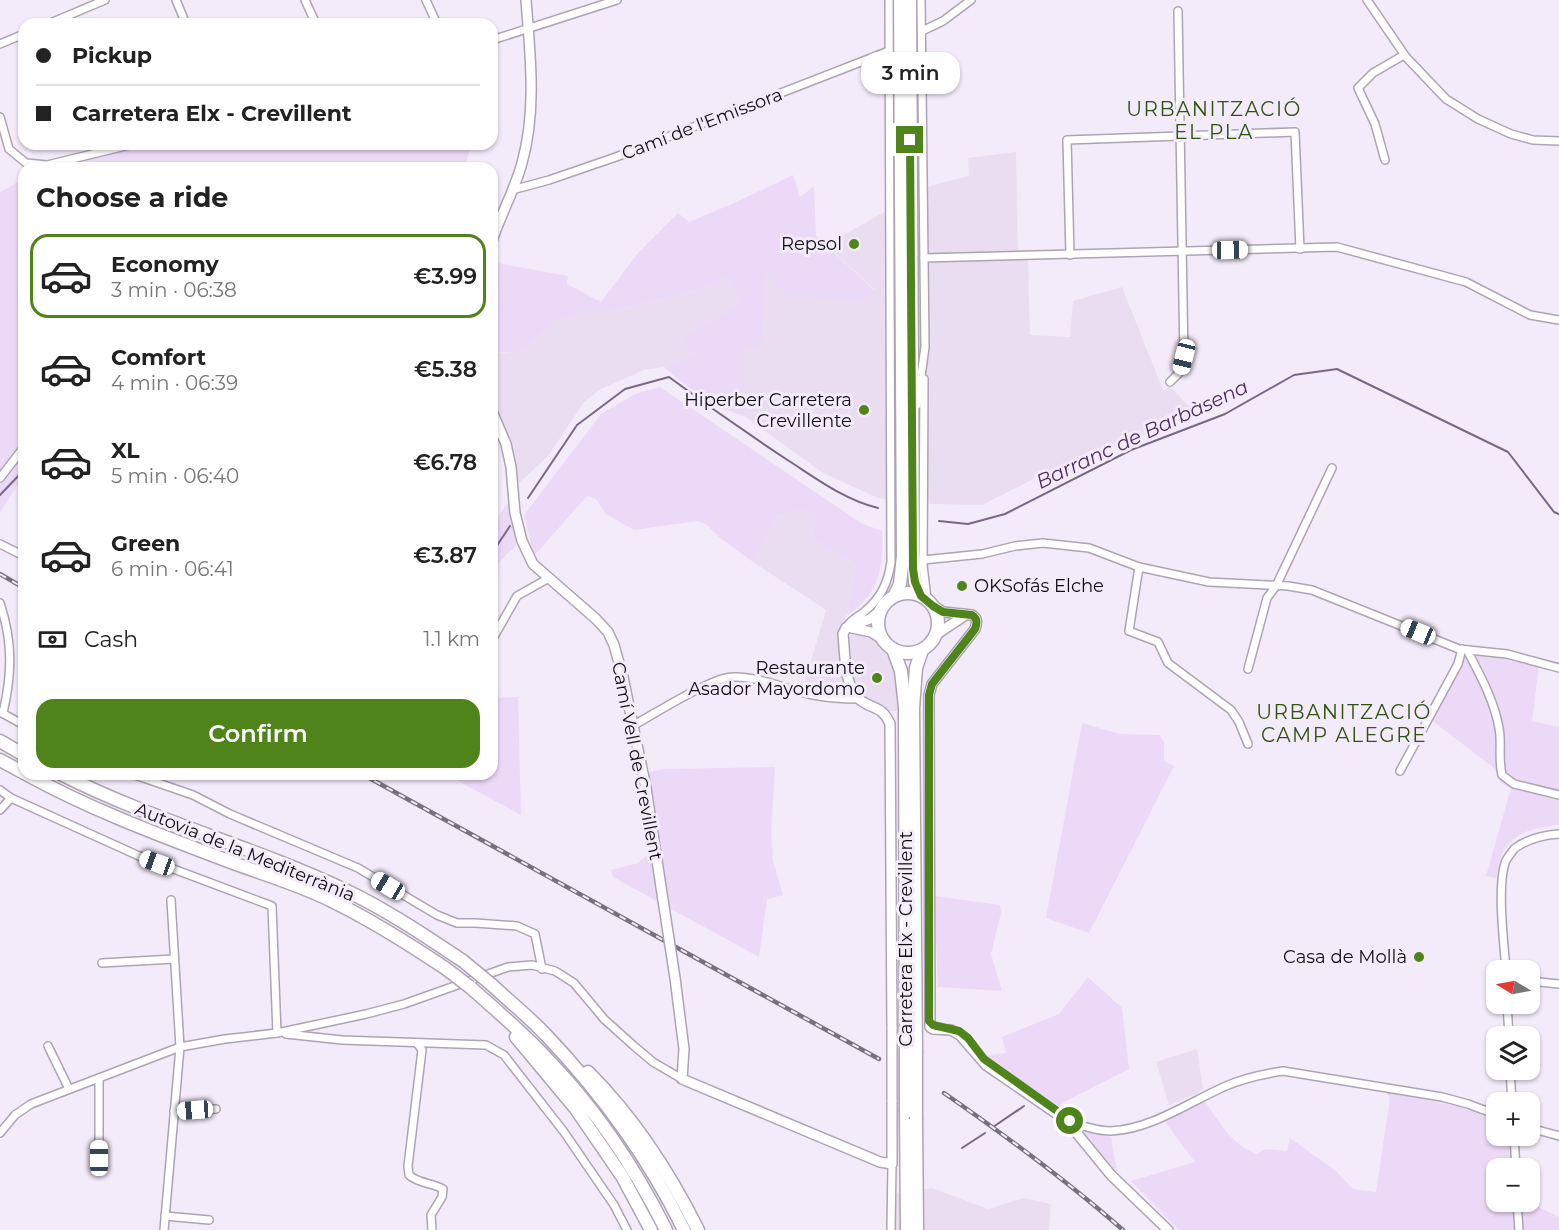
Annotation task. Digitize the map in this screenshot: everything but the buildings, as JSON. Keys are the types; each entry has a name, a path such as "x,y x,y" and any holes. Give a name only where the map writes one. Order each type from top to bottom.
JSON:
{"highway":[{"path":"895,595 902,571 903,482 900,0"},
{"path":"910,0 913,569 915,582 927,600 939,620 937,634 926,648 909,654 893,650 882,639 879,631 878,618 887,601 895,595 905,593 927,600"},
{"name":"Carretera Elx - Crevillent","path":"893,650 901,671 904,707 906,1042 917,1230"},
{"name":"Carretera Elx - Crevillent","path":"907,1230 910,1119 916,1051 913,708 916,668 922,650"},
{"path":"0,741 18,752"},
{"name":"Autovia de la Mediterrània","path":"0,759 18,769"},
{"name":"Autovia de la Mediterrània","path":"38,780 120,819 290,883 334,902 409,944 445,968 470,987 550,1061 595,1114 642,1185 666,1230"},
{"name":"Autovia de la Mediterrània","path":"74,780 152,815 345,890 399,918 463,962 492,985 545,1034 610,1108 654,1174 684,1230"},
{"path":"491,1006 576,1108 622,1176 651,1230"},
{"path":"545,1034 572,1056 602,1086 632,1122 676,1187 698,1230"},
{"path":"901,1230 910,1119"}],"street":[{"path":"62,18 105,0"},
{"path":"176,0 184,18"},
{"path":"305,0 313,18"},
{"path":"426,0 434,18"},
{"path":"498,226 522,163 528,138 531,71 526,0"},
{"path":"498,38 618,0"},
{"path":"859,699 849,678 843,634 849,623 876,600 889,580 891,562 889,0"},
{"path":"921,0 925,347 923,560 927,600 943,612 968,614 975,617 977,622 975,629 932,684 929,695 930,1027 951,1030 960,1035 986,1065 1070,1121 1093,1129 1110,1131 1136,1127 1228,1085 1263,1074 1283,1071 1442,1097 1486,1111"},
{"path":"922,31 943,21 971,0"},
{"path":"1367,0 1404,55 1446,99 1478,119 1511,134 1533,140 1559,141"},
{"path":"1170,382 1180,372 1184,357 1178,11"},
{"path":"0,44 18,36"},
{"name":"Camí de l'Emissora","path":"512,190 549,180 627,153 889,51"},
{"path":"1385,160 1375,124 1358,88 1372,73 1404,55"},
{"path":"0,117 9,149 25,162"},
{"path":"1070,255 1068,140 1295,132 1300,249"},
{"path":"59,162 109,150"},
{"path":"924,258 1337,247 1466,282 1530,315 1559,320"},
{"path":"912,443 925,347"},
{"path":"891,399 903,482"},
{"name":"Camí Vell de Crevillent","path":"498,425 506,444 511,467 515,513 522,541 533,564 608,632 614,645 634,725 646,788 684,1049 682,1079"},
{"path":"0,478 18,455"},
{"path":"1248,669 1267,598 1276,586 1332,468"},
{"path":"923,560 982,554 1015,546 1043,543 1089,548 1140,567 1209,582 1312,590 1465,649 1507,654 1559,668"},
{"path":"0,544 18,553"},
{"path":"1140,567 1129,631 1158,642 1168,663 1231,710 1248,744"},
{"path":"498,629 517,596 549,578"},
{"path":"0,603 11,658 9,686 1,712 18,722"},
{"path":"846,628 870,619 881,610"},
{"path":"937,634 968,614"},
{"path":"846,628 860,629 882,639"},
{"path":"1400,771 1465,649"},
{"path":"1465,649 1493,706 1500,731 1498,760 1502,775 1514,784 1559,795"},
{"path":"634,725 721,679 732,677 812,695 859,699 879,708 886,716 890,724 891,1230"},
{"path":"149,780 193,795 230,814 358,868 437,915 457,923 517,926 535,934 542,969"},
{"path":"0,790 11,798 139,856 272,906 277,1033"},
{"path":"0,810 11,798"},
{"path":"1506,960 1502,881 1505,862 1514,849 1528,841 1544,835 1559,834"},
{"path":"164,1230 180,1047 171,900"},
{"path":"102,963 174,959"},
{"path":"0,1133 15,1115 31,1104 180,1047 277,1033 357,1016 404,1004 508,967 532,965 555,971 574,983 604,1019 634,1046 653,1062 682,1079 880,1162 892,1164"},
{"path":"1540,982 1559,984"},
{"path":"277,1033 342,1040 486,1045 504,1055 564,1132 614,1205 627,1230"},
{"path":"417,1044 422,1050 408,1166 409,1175 416,1181 436,1185 443,1189 442,1197 431,1215 432,1230"},
{"path":"48,1046 69,1089"},
{"path":"99,1078 99,1158"},
{"path":"174,1111 216,1109"},
{"path":"1070,1121 1112,1175 1170,1230"},
{"path":"1540,1131 1559,1136"},
{"path":"1518,1212 1519,1230"},
{"path":"165,1216 208,1220"}],"shaded area":[{"path":"111,150 470,150 466,162 65,162"},
{"path":"1016,152 1018,250 1028,260 1030,335 1070,337 1073,301 1122,287 1163,390 1171,387 1195,413 1036,478 982,505 932,504 878,498 823,473 744,416 744,345 764,345 766,271 875,290 826,245 930,186 969,176 968,158"},
{"path":"793,175 800,197 814,186 816,236 875,291 866,300 787,297 766,272 764,346 744,346 744,416 702,396 664,367 694,354 685,345 686,335 741,302 728,278 682,295 611,311 586,311 557,319 524,350 512,353 498,352 498,263 568,276 567,284 601,302 638,253 678,213 689,222"},
{"path":"18,182 18,484 0,513 0,192"},
{"path":"728,278 741,302 686,335 694,354 664,367 644,370 601,389 584,402 549,455 519,483 498,413 498,352 512,353 524,350 557,319 584,309 611,311 682,295"},
{"path":"660,387 861,523 882,531 882,557 877,580 866,599 857,608 846,616 856,565 814,540 811,532 817,518 802,510 777,516 753,562 719,537 706,524 697,521 634,530 606,514 596,499 587,496 534,556 524,515 601,414 635,394"},
{"path":"510,499 516,545 498,564 498,518"},
{"path":"802,510 817,518 811,532 814,540 856,565 845,621 840,632 841,638 863,631 875,639 894,660 898,674 899,711 890,711 858,693 835,696 803,688 826,610 753,562 777,516"},
{"path":"1456,652 1506,657 1539,666 1532,721 1559,727 1559,825 1536,829 1514,838 1504,850 1496,878 1486,876 1511,788 1501,783 1494,768 1431,720"},
{"path":"518,697 521,815 456,780 498,780 498,698"},
{"path":"1082,723 1120,734 1160,735 1164,742 1164,761 1174,766 1089,933 1046,918"},
{"path":"775,767 771,832 773,861 783,895 767,899 759,957 613,877 611,870 638,863 651,852 638,774 664,769"},
{"path":"934,896 1000,905 1001,913 991,954 1002,991 938,987"},
{"path":"1088,977 1122,1008 1129,1069 1064,1102 1059,1108 987,1059 988,1055 1006,1053 1002,1037 1059,1014"},
{"path":"1197,1049 1203,1089 1169,1105 1156,1062"},
{"path":"1386,1092 1458,1106 1486,1117 1486,1146 1520,1146 1520,1158 1486,1158 1486,1212 1540,1212 1540,1208 1559,1217 1559,1230 1179,1230 1131,1181 1195,1162 1165,1122 1201,1102 1206,1103 1234,1140 1248,1150 1257,1154 1265,1149 1287,1151 1290,1138 1336,1171 1353,1189 1376,1192 1390,1098"},
{"path":"1081,1129 1111,1137 1117,1172"},
{"path":"932,1188 988,1209 1024,1198 1051,1204 1049,1230 895,1230 897,1193"}],"waterway":[{"name":"Barranc de Barbàsena","path":"939,521 968,524 1005,514 1131,450 1225,414 1294,375 1337,369 1508,452 1554,512 1559,514"},
{"name":"Barranc de Barbàsena","path":"528,498 577,425 625,389 669,377 821,482 854,500 878,508"},
{"name":"Barranc de Barbàsena","path":"0,495 18,476"},
{"name":"Barranc de Barbàsena","path":"498,544 510,526"},
{"path":"993,1127 1024,1106"},
{"path":"962,1148 985,1133"}],"railway":[{"path":"0,574 18,584"},
{"path":"373,780 879,1059"},
{"path":"944,1093 1035,1159 1123,1230"}],"place":[{"name":"Repsol","path":"854,244"},
{"name":"Hiperber Carretera Crevillente","path":"864,410"},
{"name":"OKSofás Elche","path":"962,586"},
{"name":"Restaurante Asador Mayordomo","path":"877,678"},
{"name":"Casa de Mollà","path":"1419,957"}],"district":[{"name":"URBANITZACIÓ EL PLA","path":"1214,120"},
{"name":"URBANITZACIÓ CAMP ALEGRE","path":"1344,724"}],"route":[{"path":"910,140 913,569 921,596 933,606 943,612 972,615 977,622 975,629 932,684 929,695 929,1021 937,1027 954,1028 959,1031 968,1038 984,1059 1074,1123 1070,1121"}]}
